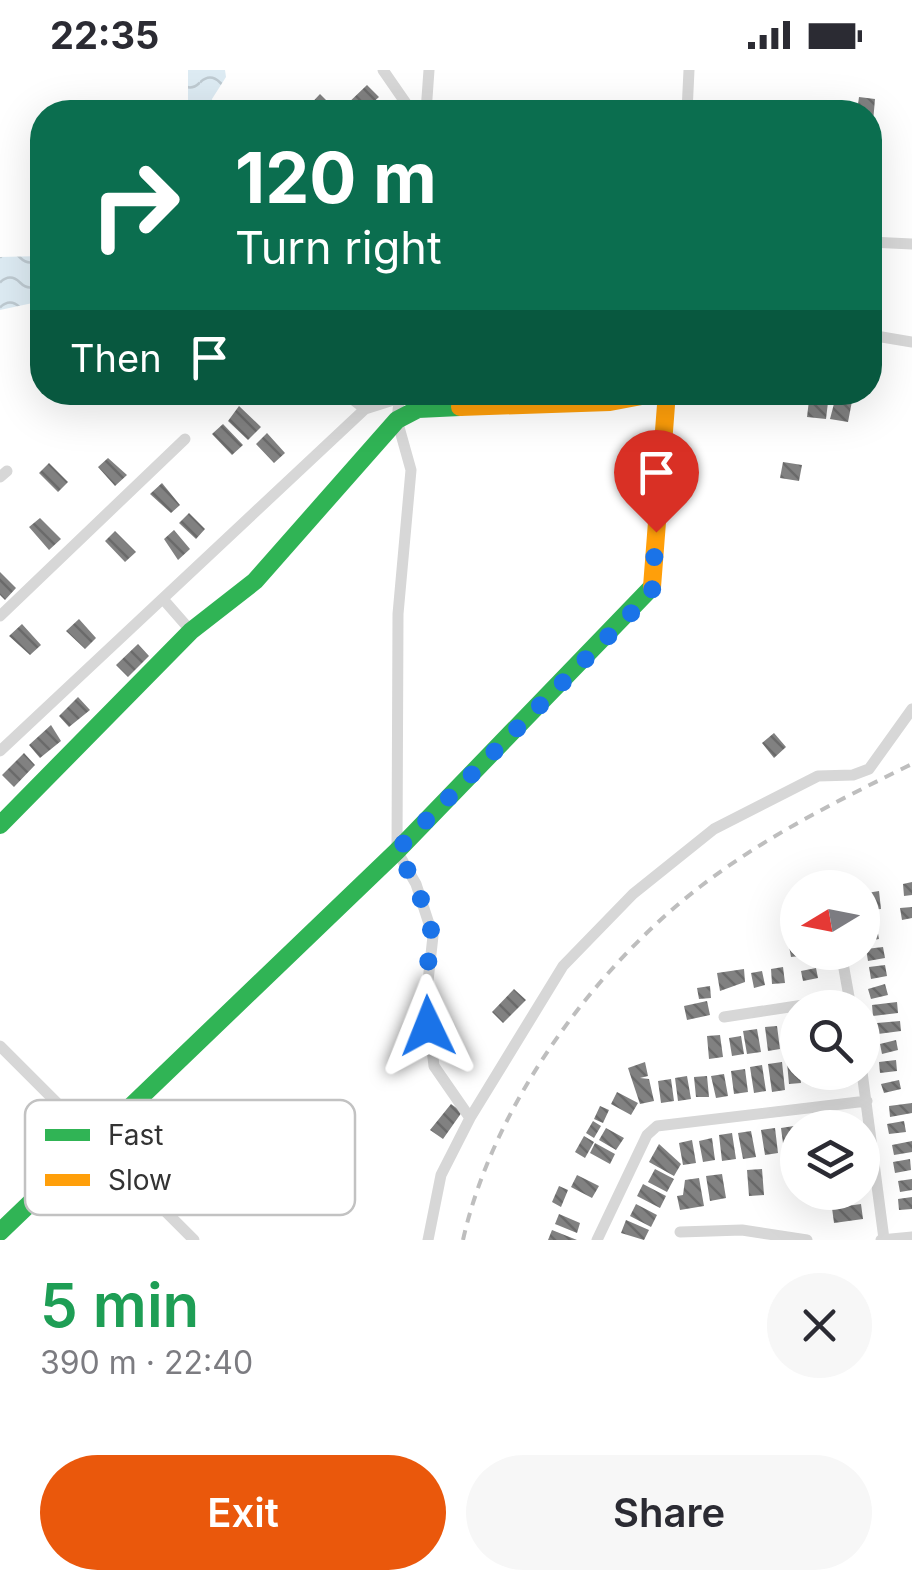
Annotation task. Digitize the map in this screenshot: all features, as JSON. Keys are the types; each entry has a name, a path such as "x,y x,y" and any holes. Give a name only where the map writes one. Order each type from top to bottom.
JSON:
{"street":[{"path":"383,70 404,100"},
{"path":"427,100 429,70"},
{"path":"688,100 690,70"},
{"path":"882,243 912,244"},
{"path":"882,338 912,342"},
{"path":"359,405 365,410"},
{"path":"0,751 365,410 376,405"},
{"path":"398,405 397,420 411,470 398,614 396,851 416,884 433,936 426,999 434,1066 470,1118"},
{"path":"0,825 192,631 255,580 397,420 418,409 471,405"},
{"path":"138,1100 396,851 652,592 665,405"},
{"path":"0,616 185,439"},
{"path":"163,599 192,631"},
{"path":"428,1240 441,1175 470,1118 564,966 633,894 714,829 818,776 837,778 868,769 912,709"},
{"path":"724,1016 780,1010"},
{"path":"0,1046 53,1100"},
{"path":"866,1090 882,1240 912,1237"},
{"path":"597,1240 646,1135 657,1126 868,1101"},
{"path":"0,1232 25,1208"},
{"path":"168,1215 194,1240"},
{"path":"680,1232 742,1230 808,1240"}],"water":[{"path":"188,70 225,70 226,77 212,100 188,100"},
{"path":"30,256 30,304 0,310 0,257"}],"building":[{"path":"367,85 379,97 376,100 351,100"},
{"path":"808,405 828,405 826,419 807,417"},
{"path":"834,405 851,405 848,422 830,419"},
{"path":"239,406 261,427 248,440 228,421"},
{"path":"223,424 243,445 232,455 212,434"},
{"path":"267,433 285,453 274,463 256,444"},
{"path":"108,458 127,475 115,486 98,467"},
{"path":"783,462 802,465 799,481 780,478"},
{"path":"49,463 68,482 58,492 39,473"},
{"path":"162,483 180,505 171,513 150,494"},
{"path":"189,513 205,529 196,539 179,523"},
{"path":"40,518 61,539 49,550 29,527"},
{"path":"174,530 190,549 178,560 164,539"},
{"path":"115,531 136,552 125,562 105,541"},
{"path":"0,572 16,588 5,600 0,595"},
{"path":"79,619 96,638 85,649 66,631"},
{"path":"22,624 41,645 30,655 9,636"},
{"path":"138,644 149,656 128,677 116,665"},
{"path":"78,697 90,710 69,727 59,716"},
{"path":"51,725 61,741 40,758 29,745"},
{"path":"774,733 786,747 774,758 762,743"},
{"path":"24,753 35,765 14,787 2,775"},
{"path":"912,882 912,895 904,896 903,884"},
{"path":"912,907 912,918 902,920 900,908"},
{"path":"885,965 887,976 871,979 870,970 880,970 880,966"},
{"path":"744,969 745,982 720,991 717,973"},
{"path":"771,969 783,970 785,983 772,984"},
{"path":"816,970 818,978 803,981 801,971"},
{"path":"762,971 765,985 754,988 751,973"},
{"path":"885,984 888,995 880,997 880,990 868,989"},
{"path":"710,986 711,998 699,999 697,988"},
{"path":"514,989 526,1000 503,1023 492,1012"},
{"path":"707,1001 710,1015 687,1020 684,1006"},
{"path":"897,1002 898,1013 880,1015 880,1004"},
{"path":"900,1021 901,1031 880,1034 880,1023"},
{"path":"777,1026 780,1049 768,1051 765,1027"},
{"path":"757,1029 761,1052 747,1054 743,1031"},
{"path":"720,1035 723,1057 709,1059 707,1036"},
{"path":"741,1036 744,1054 732,1056 729,1038"},
{"path":"896,1040 898,1050 882,1054 880,1044"},
{"path":"896,1060 897,1071 880,1073 880,1062"},
{"path":"645,1062 648,1076 640,1078 649,1079 654,1101 640,1104 628,1068"},
{"path":"780,1062 780,1090 785,1090 772,1092 768,1064"},
{"path":"762,1065 766,1091 754,1093 750,1067"},
{"path":"745,1069 748,1092 734,1094 731,1071"},
{"path":"724,1074 728,1096 716,1098 711,1076"},
{"path":"687,1076 691,1099 678,1101 675,1078"},
{"path":"707,1076 709,1097 696,1097 694,1077"},
{"path":"671,1079 674,1101 661,1103 658,1081"},
{"path":"899,1080 901,1089 884,1093 881,1084"},
{"path":"617,1092 638,1103 631,1115 611,1104"},
{"path":"912,1103 912,1113 890,1117 889,1106"},
{"path":"451,1104 462,1112 443,1139 430,1130"},
{"path":"600,1106 609,1110 603,1123 594,1119"},
{"path":"593,1121 601,1126 594,1138 586,1133"},
{"path":"904,1121 906,1132 889,1134 887,1124"},
{"path":"606,1128 624,1138 616,1150 599,1140"},
{"path":"775,1128 778,1153 765,1155 761,1130"},
{"path":"751,1131 756,1157 743,1159 738,1133"},
{"path":"732,1133 736,1159 722,1161 719,1135"},
{"path":"584,1136 594,1142 585,1158 575,1152"},
{"path":"712,1138 715,1160 703,1162 699,1141"},
{"path":"692,1140 696,1163 683,1165 679,1143"},
{"path":"912,1141 912,1152 894,1155 892,1145"},
{"path":"595,1143 615,1154 610,1164 590,1153"},
{"path":"659,1144 681,1164 674,1176 649,1162"},
{"path":"910,1159 911,1170 895,1173 893,1162"},
{"path":"655,1169 674,1179 667,1192 648,1182"},
{"path":"762,1169 764,1195 749,1196 747,1170"},
{"path":"722,1174 726,1198 710,1201 706,1176"},
{"path":"577,1175 599,1186 592,1198 571,1187"},
{"path":"699,1178 704,1206 680,1210 677,1196 683,1195 685,1180"},
{"path":"912,1179 912,1190 900,1192 898,1181"},
{"path":"643,1184 666,1196 660,1208 637,1196"},
{"path":"559,1186 568,1190 561,1207 552,1202"},
{"path":"912,1197 912,1209 899,1210 898,1199"},
{"path":"636,1204 657,1215 651,1227 630,1216"},
{"path":"832,1210 862,1210 863,1219 834,1223"},
{"path":"559,1214 580,1223 577,1233 555,1224"},
{"path":"626,1220 649,1230 644,1240 621,1233"},
{"path":"552,1230 577,1240 548,1240"}],"railway":[{"path":"463,1240 477,1190 523,1091 586,999 622,957 701,886 751,851 912,764"}],"traffic: fast":[{"path":"0,825 191,631 255,581 397,420 418,409 460,407"},
{"path":"138,1100 397,851 652,587"},
{"path":"0,1232 25,1208"}],"traffic: slow":[{"path":"460,407 520,405"},
{"path":"652,587 666,405"}],"route":[{"path":"428,1026 426,974 433,936 428,911 396,851 652,592 656,532"}]}
